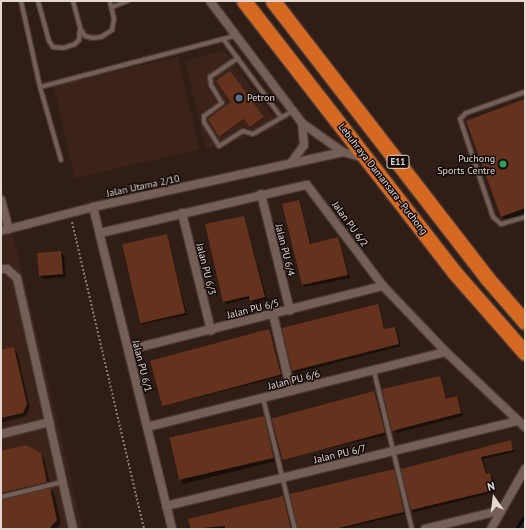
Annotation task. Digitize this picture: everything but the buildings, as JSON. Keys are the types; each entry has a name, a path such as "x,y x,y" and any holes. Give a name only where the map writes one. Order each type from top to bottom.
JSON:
{"highway":[{"name":"Lebuhraya Damansara–Puchong","path":"244,1 455,273 525,353"},
{"name":"E11","path":"273,1 487,278 525,322"}],"street":[{"path":"210,1 302,123 343,152"},
{"path":"291,163 304,145 302,123"},
{"name":"Jalan Utama 2/10","path":"5,230 93,207 343,152 368,159"},
{"name":"Jalan PU 6/2","path":"100,233 301,185 310,187 382,286 446,352 525,427"},
{"name":"Jalan PU 6/4","path":"261,194 290,310"},
{"path":"1,200 5,230"},
{"name":"Jalan PU 6/1","path":"93,207 172,529"},
{"name":"Jalan PU 6/3","path":"182,213 211,330"},
{"path":"1,269 8,269 17,278 73,529"},
{"name":"Jalan PU 6/5","path":"128,350 382,286"},
{"path":"273,314 291,391"},
{"name":"Jalan PU 6/6","path":"147,427 446,352"},
{"path":"1,434 50,422"},
{"name":"Jalan PU 6/7","path":"166,506 518,422"},
{"path":"490,529 525,469"},
{"path":"425,529 502,510"}],"lane":[{"path":"21,1 40,88 61,160"},
{"path":"38,1 49,41 53,47 63,48 76,44 79,40 80,28"},
{"path":"73,1 80,28 85,36 93,38 109,34 114,19 110,1"},
{"path":"112,7 128,1"},
{"path":"40,88 224,40 236,35"},
{"path":"224,40 282,117"},
{"path":"238,58 210,77 211,85 222,103 204,116 204,122 219,146 243,131 253,134 293,111"},
{"path":"525,92 466,113 460,119 493,217 501,224 525,217"},
{"path":"374,371 412,529"},
{"path":"264,398 295,529"},
{"path":"1,497 63,482"}],"path":[{"path":"70,213 144,529"}],"shaded area":[{"path":"224,50 280,127 206,149 185,61"},
{"path":"178,57 199,150 75,178 53,86"},
{"path":"1,184 83,529 1,529"}],"waterway":[{"path":"516,529 525,515"}],"place":[{"name":"Petron","path":"239,98"},
{"name":"Puchong Sports Centre","path":"503,164"}]}
